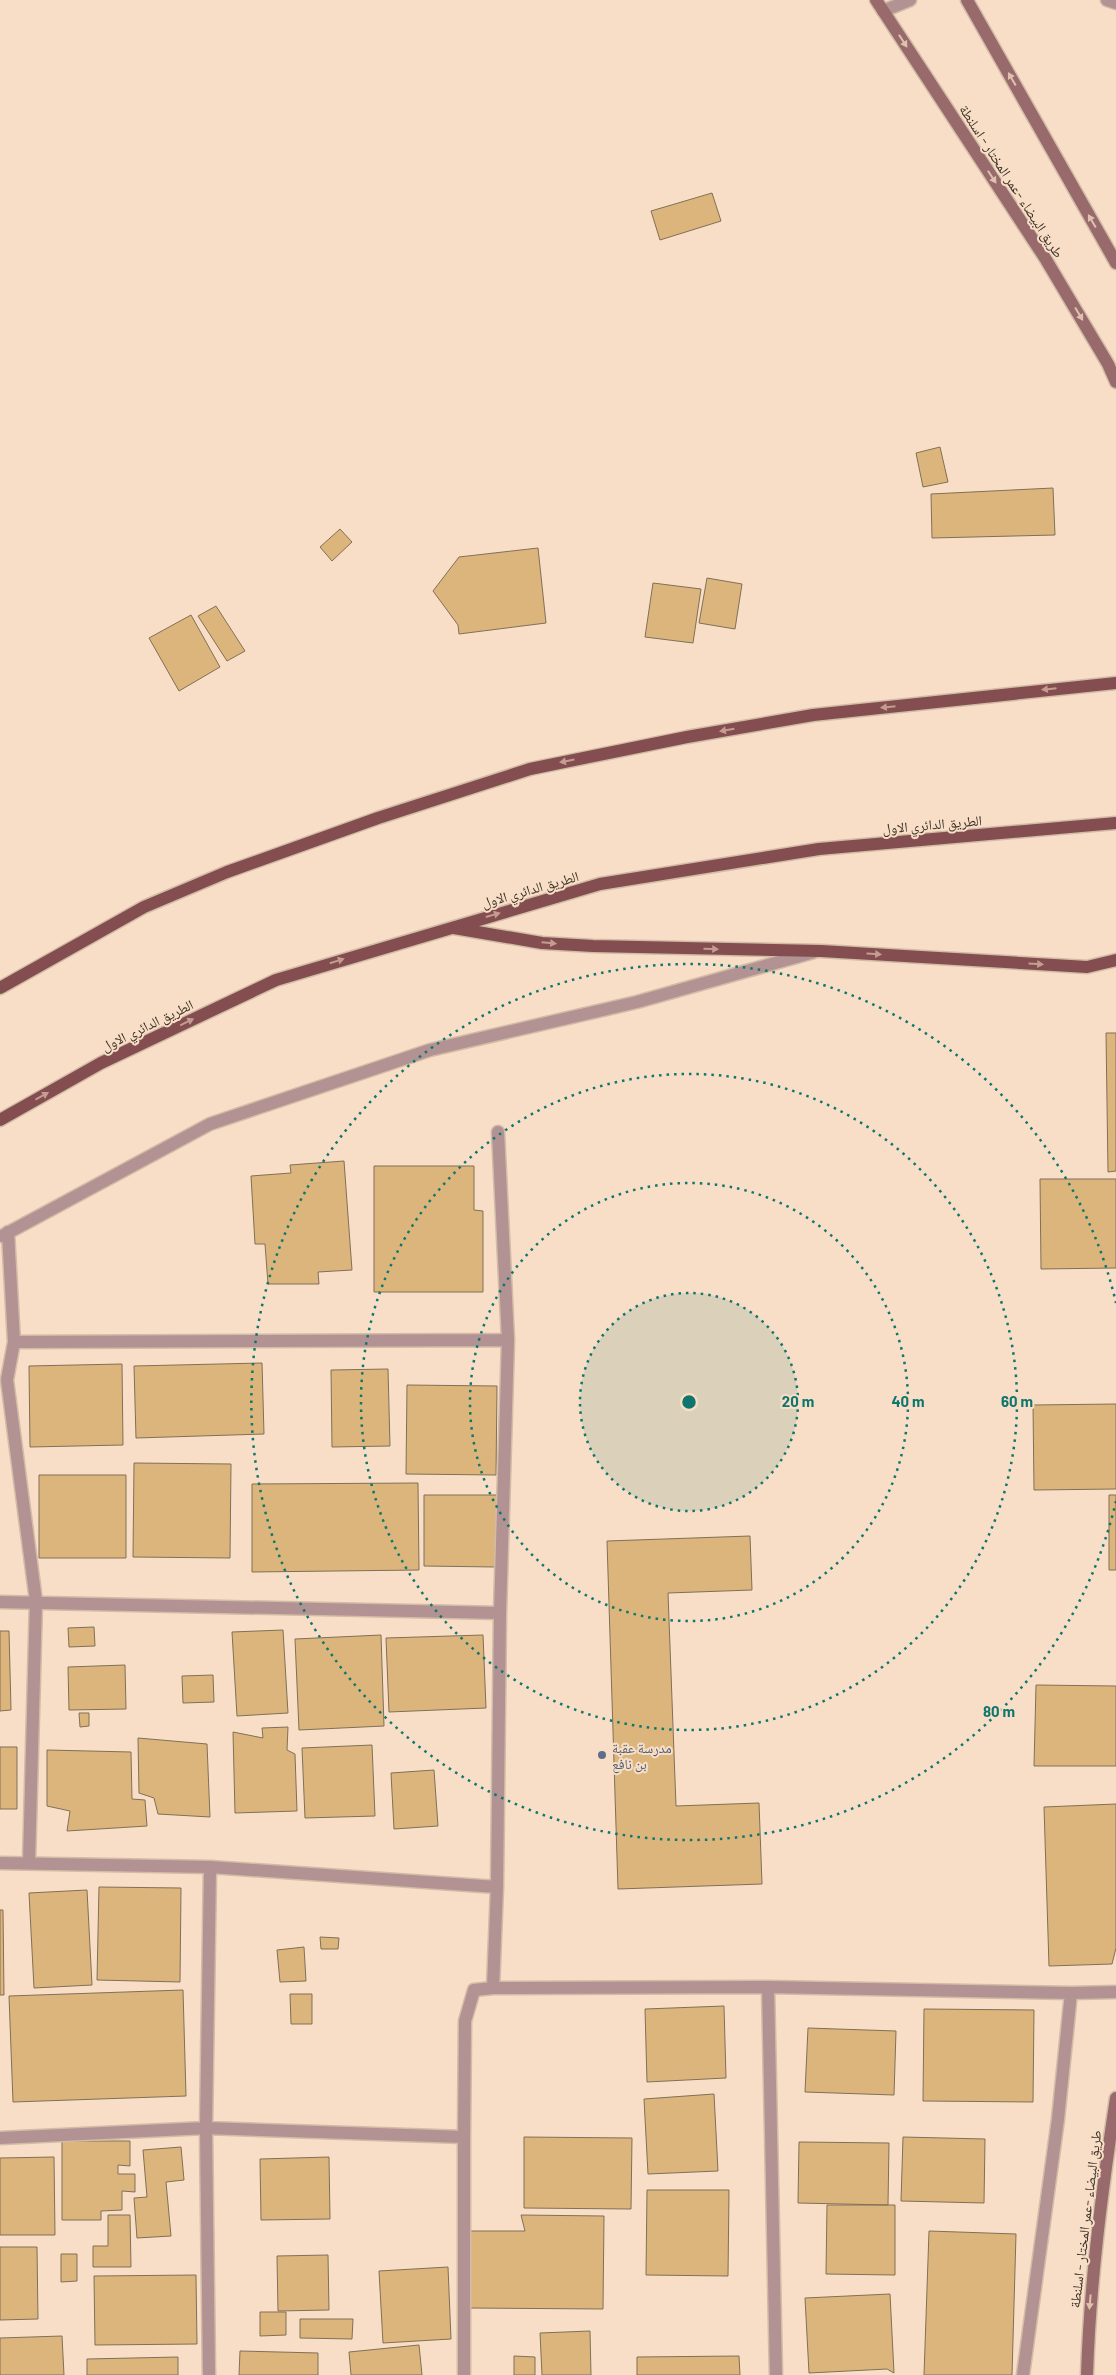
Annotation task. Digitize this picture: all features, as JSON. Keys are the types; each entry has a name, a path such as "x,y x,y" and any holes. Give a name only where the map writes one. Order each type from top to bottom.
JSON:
{"main road":[{"path":"967,0 1116,263"},
{"name":"طريق البيضاء -عمر المختار - اسلنطة","path":"879,5 1046,258 1108,364 1116,382"},
{"path":"0,988 144,907 227,872 378,818 530,769 687,737 813,715 1116,683"},
{"name":"الطريق الدائري الاول","path":"0,1120 101,1063 276,980 600,884 810,850 1112,823"},
{"path":"449,928 542,943 576,945 821,951 1087,967 1116,960"},
{"name":"طريق البيضاء -عمر المختار - اسلنطة","path":"1087,2375 1089,2308 1097,2223 1116,2098"}],"street":[{"path":"879,5 910,0"},
{"path":"1107,0 1116,3"},
{"path":"29,1862 36,1601 8,1380 14,1342 4,1235 210,1124 430,1050 637,1002 821,951"},
{"path":"492,1988 497,1887 500,1613 508,1340 498,1132"},
{"path":"14,1342 508,1340"},
{"path":"0,1602 36,1601 500,1613"},
{"path":"0,1863 29,1862 210,1867 497,1887"},
{"path":"209,2375 206,2128 210,1867"},
{"path":"768,1986 776,2375"},
{"path":"464,2375 465,2021 468,2004 474,1990 492,1988 768,1986 1071,1993 1116,1992"},
{"path":"1023,2375 1058,2119 1071,1993"},
{"path":"0,2138 206,2128 464,2137"}],"building":[{"path":"712,193 721,221 660,240 651,211"},
{"path":"940,447 948,482 923,487 916,453"},
{"path":"1053,488 1055,535 932,538 931,494"},
{"path":"340,529 352,542 332,561 320,547"},
{"path":"538,548 546,623 459,634 458,625 433,591 459,557"},
{"path":"707,578 742,584 735,629 699,623"},
{"path":"653,583 701,589 693,643 645,637"},
{"path":"216,606 245,651 227,661 198,616"},
{"path":"191,615 220,667 179,691 149,638"},
{"path":"1106,1033 1116,1033 1116,1171 1108,1172"},
{"path":"344,1161 352,1270 318,1272 319,1284 268,1284 265,1244 255,1244 251,1176 291,1173 290,1165"},
{"path":"374,1166 474,1166 474,1210 483,1211 483,1292 374,1292"},
{"path":"1040,1179 1116,1179 1116,1268 1041,1269"},
{"path":"262,1363 264,1434 136,1438 134,1366"},
{"path":"122,1364 123,1445 30,1447 29,1366"},
{"path":"388,1369 390,1446 332,1447 331,1370"},
{"path":"407,1385 497,1386 496,1475 406,1474"},
{"path":"1116,1404 1116,1489 1034,1490 1033,1405"},
{"path":"134,1463 231,1464 230,1558 133,1557"},
{"path":"39,1475 126,1475 126,1558 39,1558"},
{"path":"418,1483 419,1570 252,1572 252,1484"},
{"path":"424,1495 497,1495 496,1567 424,1566"},
{"path":"1109,1495 1116,1495 1116,1570 1109,1570"},
{"path":"750,1536 752,1590 668,1593 676,1806 759,1803 762,1884 618,1889 607,1541"},
{"path":"94,1627 95,1646 69,1647 68,1628"},
{"path":"283,1630 288,1713 237,1716 232,1632"},
{"path":"0,1631 9,1631 11,1710 0,1711"},
{"path":"381,1635 384,1726 299,1730 295,1639"},
{"path":"483,1635 486,1708 389,1712 386,1638"},
{"path":"125,1665 126,1709 69,1710 68,1667"},
{"path":"213,1675 214,1702 183,1703 182,1676"},
{"path":"1036,1685 1116,1686 1116,1766 1034,1766"},
{"path":"79,1713 89,1713 89,1726 80,1727"},
{"path":"288,1727 287,1750 295,1754 297,1811 235,1813 233,1732 263,1738 262,1728"},
{"path":"138,1738 207,1744 210,1817 158,1814 154,1798 139,1793"},
{"path":"372,1745 375,1816 305,1818 302,1748"},
{"path":"0,1747 17,1747 17,1809 0,1809"},
{"path":"47,1750 131,1752 132,1799 145,1800 147,1826 67,1831 70,1811 47,1806"},
{"path":"434,1770 438,1826 394,1829 391,1773"},
{"path":"1116,1804 1116,1948 1112,1964 1049,1966 1044,1807"},
{"path":"99,1887 181,1888 180,1982 97,1980"},
{"path":"87,1890 92,1985 34,1988 29,1893"},
{"path":"0,1910 3,1910 4,1995 0,1995"},
{"path":"320,1937 339,1938 338,1949 321,1949"},
{"path":"304,1947 306,1981 280,1982 277,1950"},
{"path":"183,1990 186,2096 13,2102 9,1996"},
{"path":"290,1994 312,1994 312,2024 291,2024"},
{"path":"724,2006 726,2078 647,2082 645,2009"},
{"path":"924,2009 1034,2010 1033,2102 923,2101"},
{"path":"808,2028 896,2031 894,2095 805,2092"},
{"path":"714,2094 718,2171 648,2174 644,2099"},
{"path":"524,2137 632,2138 631,2209 524,2208"},
{"path":"903,2137 985,2139 984,2203 901,2201"},
{"path":"62,2141 130,2141 130,2166 118,2165 118,2174 135,2174 135,2192 122,2191 122,2210 101,2211 101,2220 62,2220"},
{"path":"799,2142 889,2143 888,2205 798,2203"},
{"path":"181,2147 184,2180 166,2182 171,2236 137,2238 134,2198 147,2197 143,2150"},
{"path":"54,2157 55,2235 0,2235 0,2158"},
{"path":"329,2157 330,2219 261,2220 260,2159"},
{"path":"647,2190 729,2190 728,2276 646,2275"},
{"path":"827,2205 895,2205 895,2275 826,2274"},
{"path":"108,2215 130,2215 131,2267 93,2267 93,2246 108,2246"},
{"path":"521,2215 604,2216 603,2309 469,2308 470,2231 525,2231"},
{"path":"929,2231 1016,2234 1012,2375 924,2375"},
{"path":"0,2247 37,2247 38,2319 0,2320"},
{"path":"61,2254 77,2254 77,2281 61,2282"},
{"path":"328,2255 329,2310 278,2311 277,2256"},
{"path":"448,2267 451,2339 383,2343 379,2271"},
{"path":"196,2275 197,2344 95,2345 94,2276"},
{"path":"890,2294 894,2373 887,2369 809,2373 805,2298"},
{"path":"260,2312 286,2312 286,2335 260,2336"},
{"path":"300,2319 353,2319 352,2339 300,2338"},
{"path":"590,2331 591,2375 542,2375 540,2333"},
{"path":"62,2336 64,2375 0,2375 0,2338"},
{"path":"419,2345 422,2375 351,2375 349,2352"},
{"path":"240,2351 318,2353 318,2375 239,2375"},
{"path":"514,2356 535,2357 535,2375 514,2375"},
{"path":"739,2356 740,2375 637,2375 637,2357"},
{"path":"178,2357 178,2375 87,2375 87,2359"}],"place":[{"name":"مدرسة عقبة بن نافع","path":"602,1755"}]}
